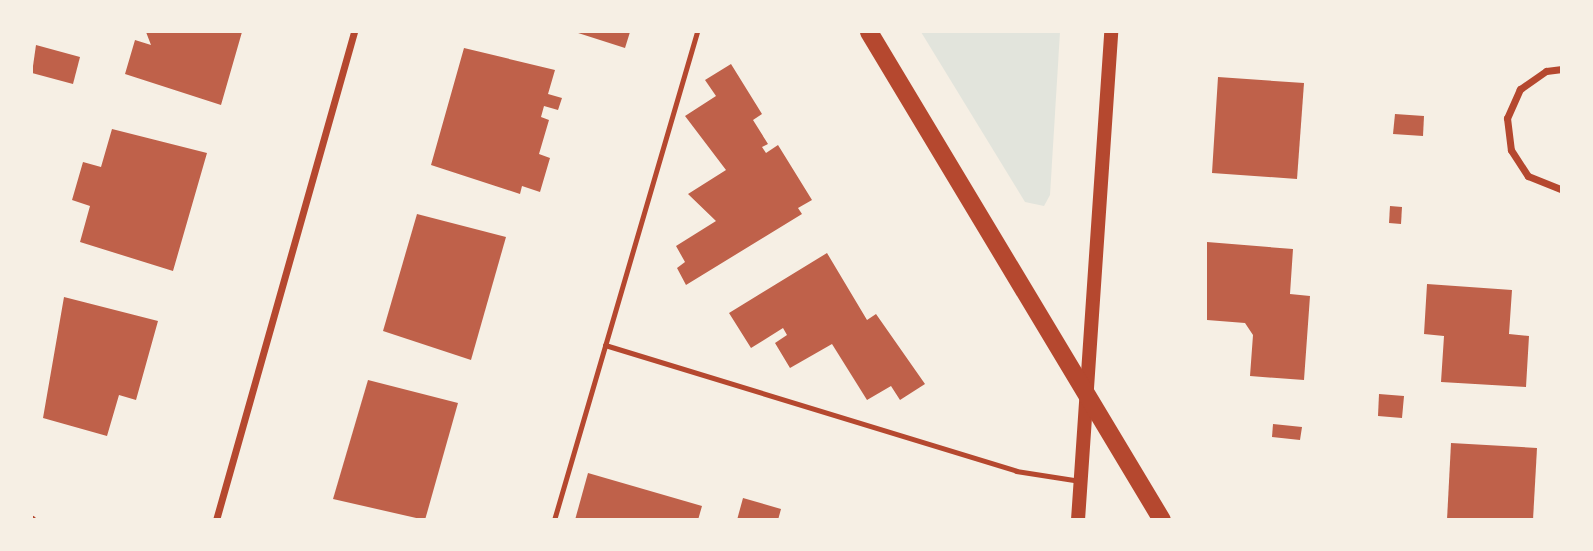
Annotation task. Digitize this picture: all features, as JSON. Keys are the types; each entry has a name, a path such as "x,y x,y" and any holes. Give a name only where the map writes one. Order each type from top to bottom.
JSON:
{"main road":[{"path":"869,32 1162,520"},
{"path":"1078,520 1111,32"}],"street":[{"path":"216,520 354,32"},
{"path":"1562,69 1546,71 1520,89 1507,118 1511,150 1528,176 1562,190"}],"lane":[{"path":"555,520 697,32"},
{"path":"605,345 1017,471 1081,481"}],"shaded area":[{"path":"921,32 1060,32 1050,195 1044,206 1025,202"}],"building":[{"path":"146,32 242,32 221,105 125,74 135,40 151,45"},
{"path":"575,32 630,32 625,48"},
{"path":"36,45 80,57 73,84 32,73"},
{"path":"464,48 555,70 548,94 562,98 558,110 544,106 541,117 549,120 539,154 550,158 540,192 522,186 520,194 431,165"},
{"path":"731,64 762,114 753,120 768,144 762,147 766,153 778,145 812,200 798,208 802,214 686,285 677,268 685,262 676,246 716,221 688,194 726,170 685,116 716,96 705,80"},
{"path":"1218,77 1304,83 1297,179 1212,173"},
{"path":"1395,114 1424,116 1423,136 1393,134"},
{"path":"112,129 207,153 173,271 80,242 90,206 72,200 83,162 101,167"},
{"path":"1390,206 1402,207 1401,224 1389,223"},
{"path":"417,214 506,237 471,360 383,331"},
{"path":"1207,242 1293,249 1290,294 1310,296 1304,380 1250,376 1253,335 1245,323 1207,320"},
{"path":"827,253 867,320 876,314 925,384 900,400 891,386 867,400 832,344 790,368 775,343 787,335 783,328 751,348 729,313"},
{"path":"1427,284 1512,290 1509,334 1529,336 1526,387 1441,382 1444,336 1424,334"},
{"path":"64,297 158,321 136,400 119,395 107,436 43,418"},
{"path":"368,380 458,403 425,520 333,499"},
{"path":"1379,394 1404,396 1402,418 1378,416"},
{"path":"1273,424 1302,427 1300,440 1272,437"},
{"path":"1451,443 1537,448 1533,520 1447,520"},
{"path":"588,473 702,506 698,520 575,520"},
{"path":"743,498 781,509 778,520 737,520"}]}
